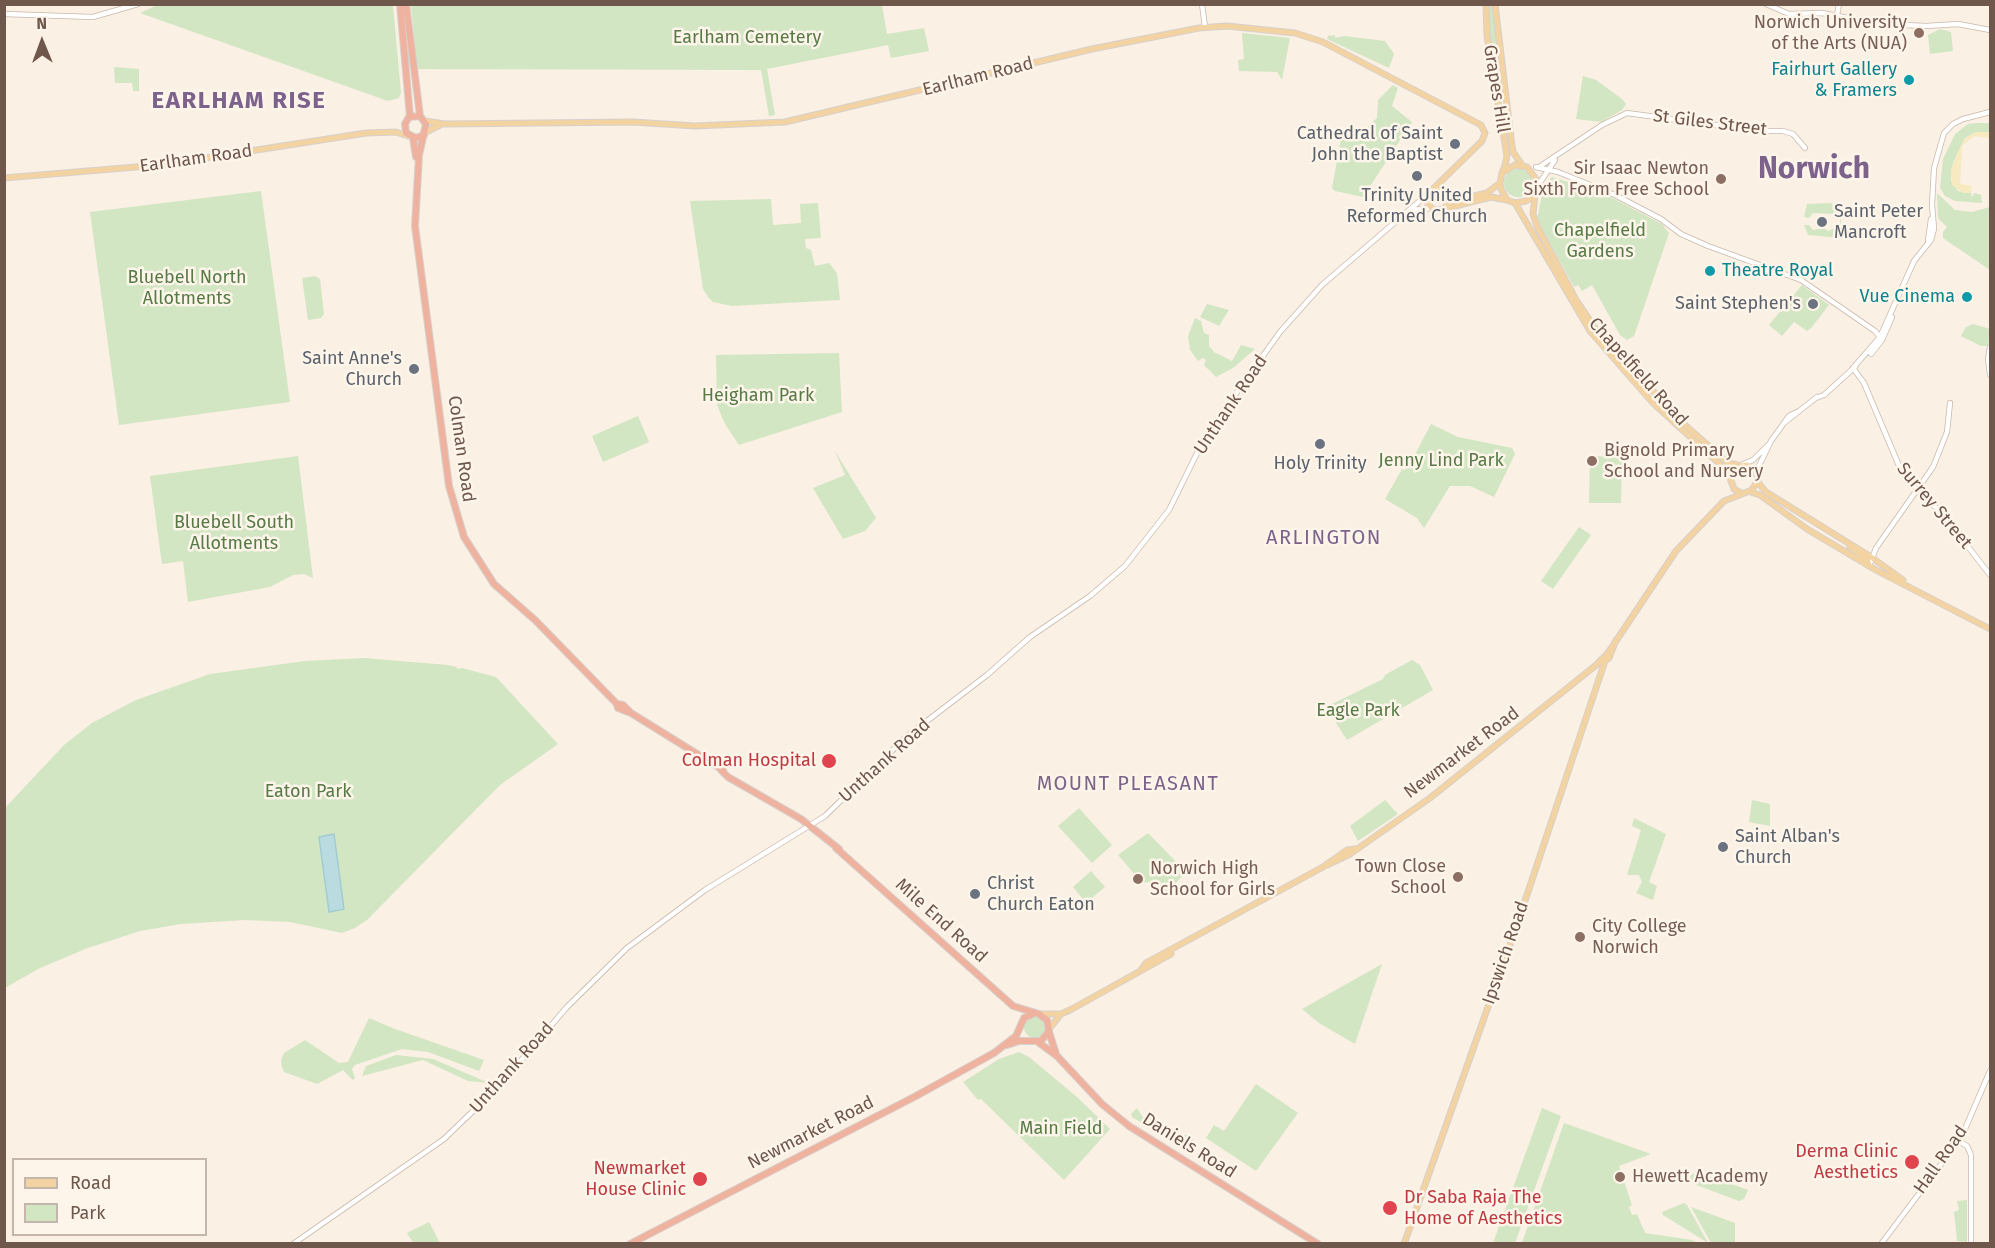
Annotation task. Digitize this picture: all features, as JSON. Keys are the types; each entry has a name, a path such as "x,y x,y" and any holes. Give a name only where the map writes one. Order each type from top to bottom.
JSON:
{"highway":[{"path":"400,4 410,117 405,124"},
{"name":"Colman Road","path":"406,4 425,133 417,172 414,217 416,237 451,494 464,537 494,584 533,619 617,704 623,705 631,713 811,826"},
{"path":"410,117 423,119"},
{"name":"Colman Road","path":"405,124 411,137 417,172"},
{"path":"411,137 425,133"},
{"name":"Mile End Road","path":"811,826 1013,1006 1037,1014"},
{"name":"Mile End Road","path":"1013,1006 1021,1026"},
{"path":"1037,1014 1047,1020 1049,1030"},
{"name":"Newmarket Road","path":"630,1244 916,1096 1005,1046 1017,1036 1026,1016 1037,1014"},
{"path":"1021,1026 1023,1036 1029,1041"},
{"name":"Newmarket Road","path":"1005,1046 1029,1041 1038,1042 1045,1038 1049,1030"},
{"name":"Daniels Road","path":"1049,1030 1057,1056"},
{"name":"Daniels Road","path":"1038,1042 1057,1056 1101,1104 1129,1126 1318,1244"}],"main road":[{"name":"Grapes Hill","path":"1486,4 1487,36 1507,156 1503,173"},
{"name":"Grapes Hill","path":"1495,4 1510,139 1513,152 1524,166"},
{"name":"Earlham Road","path":"423,119 445,124 633,122 699,126 785,122 1063,56 1205,27 1272,30 1323,42 1477,123 1483,127 1485,133"},
{"name":"Earlham Road","path":"4,178 160,165 387,132 401,128 405,124"},
{"name":"Earlham Road","path":"425,133 445,124"},
{"name":"Earlham Road","path":"387,132 411,137"},
{"name":"Unthank Road","path":"1430,192 1476,149 1485,133"},
{"path":"1524,166 1535,175 1536,190 1526,201 1515,203 1491,198 1444,208 1432,208 1427,202 1430,192 1441,189 1463,199 1486,193 1500,183 1503,173 1508,168 1524,166"},
{"path":"1444,208 1448,201 1444,183 1448,174"},
{"path":"1500,183 1507,200"},
{"name":"Chapelfield Road","path":"1536,190 1533,213 1537,226 1576,300 1597,331 1685,425 1728,463 1741,465"},
{"name":"Chapelfield Road","path":"1515,203 1590,331 1653,403 1724,468 1730,478"},
{"path":"1616,640 1609,658 1605,656 1661,570 1726,499 1731,485 1732,470 1741,465 1756,472 1766,492 1871,556 1912,587"},
{"path":"1749,492 1758,480"},
{"path":"1731,485 1741,493"},
{"path":"1726,499 1749,492 1760,495 1869,566 1990,629"},
{"path":"1797,520 1802,514"},
{"path":"1842,539 1867,559 1869,566"},
{"name":"Newmarket Road","path":"1049,1030 1061,1014 1141,970 1146,963 1327,865 1347,850 1357,848 1447,785 1605,656"},
{"name":"Ipswich Road","path":"1404,1244 1517,925 1605,656"},
{"name":"Newmarket Road","path":"1037,1014 1061,1014"}],"street":[{"path":"4,14 93,17 138,4"},
{"path":"1202,4 1205,27"},
{"path":"1766,4 1787,16 1839,15 1880,24 1926,26 1958,24 1990,30"},
{"path":"1839,4 1839,15"},
{"path":"1926,246 1930,234 1934,168 1944,133 1953,124 1963,119 1990,112"},
{"name":"St Giles Street","path":"1558,156 1602,125 1630,113 1752,130 1784,131 1793,134 1805,148"},
{"path":"1536,167 1558,156"},
{"path":"1536,190 1558,156"},
{"path":"1524,166 1563,175 1611,194 1668,223 1681,234 1812,285 1883,335"},
{"name":"Unthank Road","path":"293,1244 444,1139 498,1087 567,1008 627,948 705,890 811,826 906,737 987,675 1030,636 1090,596 1133,557 1169,510 1205,438 1280,332 1322,285 1430,192"},
{"path":"1741,465 1753,460 1768,445 1789,416 1827,391 1853,368 1883,335 1914,261 1931,240 1934,230 1932,204"},
{"path":"1408,211 1432,208"},
{"path":"1990,347 1988,359 1990,375"},
{"name":"Surrey Street","path":"1853,368 1864,382 1897,463 1916,489 1941,512 1990,575"},
{"path":"1869,566 1871,556 1916,489 1933,468 1948,426 1950,403"},
{"path":"1756,472 1768,445"},
{"name":"Hall Road","path":"1881,1244 1933,1172 1959,1141 1990,1071"},
{"path":"1959,1141 1967,1146 1971,1155 1971,1244"}],"green space":[{"path":"157,5 393,5 401,93 399,98 388,101 140,13"},
{"name":"Earlham Cemetery","path":"411,5 882,5 887,34 924,28 929,51 891,58 888,45 767,69 775,115 769,116 761,70 417,69"},
{"path":"1489,5 1493,5 1504,124 1488,25"},
{"path":"1940,29 1951,32 1953,51 1930,54 1928,35"},
{"path":"1242,33 1290,38 1282,80 1277,72 1239,71 1238,60 1244,59"},
{"path":"1335,35 1335,38 1344,36 1385,41 1394,54 1389,68 1327,39 1328,36"},
{"path":"114,67 139,69 139,91 133,91 132,83 115,83"},
{"path":"1583,76 1596,80 1622,99 1626,104 1622,110 1601,122 1576,119"},
{"path":"1393,85 1398,88 1392,106 1412,122 1363,197 1335,191 1332,188 1342,133 1363,131 1377,118 1378,100"},
{"path":"1990,123 1990,132 1976,132 1965,138 1953,163 1951,181 1958,191 1971,193 1972,198 1974,193 1981,195 1982,203 1955,201 1945,196 1940,188 1943,159 1955,134 1968,124"},
{"path":"1518,169 1528,173 1532,183 1528,193 1518,197 1508,193 1504,183 1508,173"},
{"name":"Chapelfield Gardens","path":"1552,177 1601,192 1662,224 1669,233 1634,336 1627,340 1620,335 1592,285 1582,291 1578,285 1574,287 1537,219 1544,185"},
{"name":"Bluebell North Allotments","path":"261,191 290,402 119,425 90,212"},
{"path":"1937,193 1955,210 1972,212 1990,207 1990,270 1943,238 1943,232 1947,227 1938,218"},
{"path":"771,199 773,225 801,223 800,204 818,203 821,238 805,239 806,248 811,250 815,266 829,263 837,273 840,300 732,306 713,302 708,297 703,289 690,201"},
{"path":"1832,203 1833,207 1840,209 1842,238 1808,235 1804,225 1809,225 1813,230 1824,228 1828,231 1835,228 1835,235 1841,235 1840,219 1834,218 1834,214 1813,213 1809,218 1804,217 1807,204"},
{"path":"315,276 320,279 324,314 321,318 308,320 302,278"},
{"path":"1802,285 1829,305 1807,331 1794,322 1782,336 1769,325"},
{"path":"1207,304 1229,310 1219,326 1200,317"},
{"path":"1195,318 1201,321 1204,333 1209,335 1209,346 1214,352 1232,361 1241,345 1255,349 1233,368 1216,377 1204,365 1206,360 1203,358 1198,361 1190,350 1188,336"},
{"path":"1973,324 1990,329 1988,346 1981,346 1961,336 1966,327"},
{"name":"Heigham Park","path":"839,353 842,412 739,445 725,424 717,405 716,355"},
{"path":"638,416 649,442 603,462 592,436"},
{"name":"Jenny Lind Park","path":"1431,424 1458,437 1512,448 1515,454 1494,497 1470,486 1450,486 1424,528 1417,518 1385,499 1402,469 1405,470 1412,460"},
{"path":"835,451 876,518 865,531 843,539 813,488 845,475"},
{"name":"Bluebell South Allotments","path":"298,456 313,578 304,574 293,575 270,587 188,602 183,561 162,564 150,476"},
{"path":"1590,456 1622,457 1621,503 1589,503"},
{"path":"1579,527 1591,535 1553,589 1541,581"},
{"name":"Eaton Park","path":"364,658 448,665 496,677 558,744 500,785 367,920 355,928 342,933 290,922 245,920 181,924 140,931 85,949 38,969 5,988 4,809 64,745 92,723 136,700 210,674 305,661"},
{"name":"Eagle Park","path":"1412,660 1420,665 1433,690 1347,740 1327,709 1328,706 1383,679 1385,675"},
{"path":"1385,800 1398,814 1358,841 1350,826"},
{"path":"1752,800 1770,804 1770,826 1749,822"},
{"path":"1079,808 1112,845 1092,863 1058,826"},
{"path":"1634,818 1666,834 1649,882 1657,886 1653,900 1636,893 1642,882 1639,875 1627,875 1641,830 1632,826"},
{"path":"1148,833 1186,872 1164,896 1148,882 1142,883 1118,855"},
{"path":"1091,871 1105,887 1086,903 1073,887"},
{"path":"1382,964 1355,1044 1319,1023 1302,1009"},
{"path":"1035,1016 1043,1019 1046,1027 1043,1035 1035,1038 1027,1035 1024,1027 1027,1019"},
{"path":"369,1018 484,1060 479,1071 428,1052 402,1049 355,1065 352,1069 355,1078 353,1080 343,1070 317,1084 284,1072 281,1060 284,1053 305,1040 339,1063 348,1062"},
{"name":"Main Field","path":"1019,1052 1029,1057 1077,1097 1110,1129 1064,1180 981,1099 978,1100 963,1082 999,1059"},
{"path":"396,1055 433,1059 489,1083 468,1081 423,1060 362,1076 366,1066"},
{"path":"1256,1084 1298,1113 1256,1171 1206,1138 1214,1125 1224,1131"},
{"path":"1137,1108 1143,1118 1160,1130 1174,1135 1193,1135 1193,1145 1175,1143 1132,1117 1131,1114"},
{"path":"1542,1108 1561,1116 1515,1243 1493,1243"},
{"path":"1564,1123 1651,1154 1619,1166 1632,1205 1629,1207 1632,1215 1637,1214 1645,1233 1692,1240 1697,1243 1522,1243"},
{"path":"1697,1171 1748,1190 1744,1199 1739,1201 1691,1183 1690,1176"},
{"path":"1967,1200 1967,1242 1957,1241 1954,1212 1959,1210 1957,1201"},
{"path":"1684,1203 1708,1243 1663,1215 1662,1212"},
{"path":"1691,1207 1735,1223 1735,1243 1711,1243"},
{"path":"429,1222 440,1243 413,1243 407,1233"}],"sand":[{"path":"1976,132 1990,132 1990,138 1974,136 1962,146 1960,184 1972,186 1971,193 1963,193 1952,185 1951,169 1961,145 1968,136"}],"water":[{"path":"334,834 344,909 329,912 319,837"}],"place":[{"name":"Norwich University of the Arts (NUA)","path":"1919,33"},
{"name":"Fairhurt Gallery & Framers","path":"1909,80"},
{"name":"Cathedral of Saint John the Baptist","path":"1455,144"},
{"name":"Trinity United Reformed Church","path":"1417,176"},
{"name":"Sir Isaac Newton Sixth Form Free School","path":"1721,179"},
{"name":"Saint Peter Mancroft","path":"1822,222"},
{"name":"Theatre Royal","path":"1710,271"},
{"name":"Vue Cinema","path":"1967,297"},
{"name":"Saint Stephen's","path":"1813,304"},
{"name":"Saint Anne's Church","path":"414,369"},
{"name":"Holy Trinity","path":"1320,444"},
{"name":"Bignold Primary School and Nursery","path":"1592,461"},
{"name":"Colman Hospital","path":"829,761"},
{"name":"Saint Alban's Church","path":"1723,847"},
{"name":"Town Close School","path":"1458,877"},
{"name":"Norwich High School for Girls","path":"1138,879"},
{"name":"Christ Church Eaton","path":"975,894"},
{"name":"City College Norwich","path":"1580,937"},
{"name":"Derma Clinic Aesthetics","path":"1912,1162"},
{"name":"Hewett Academy","path":"1620,1177"},
{"name":"Newmarket House Clinic","path":"700,1179"},
{"name":"Dr Saba Raja The Home of Aesthetics","path":"1390,1208"}],"district":[{"name":"EARLHAM RISE","path":"239,101"},
{"name":"Norwich","path":"1814,170"},
{"name":"ARLINGTON","path":"1324,538"},
{"name":"MOUNT PLEASANT","path":"1128,784"}]}
